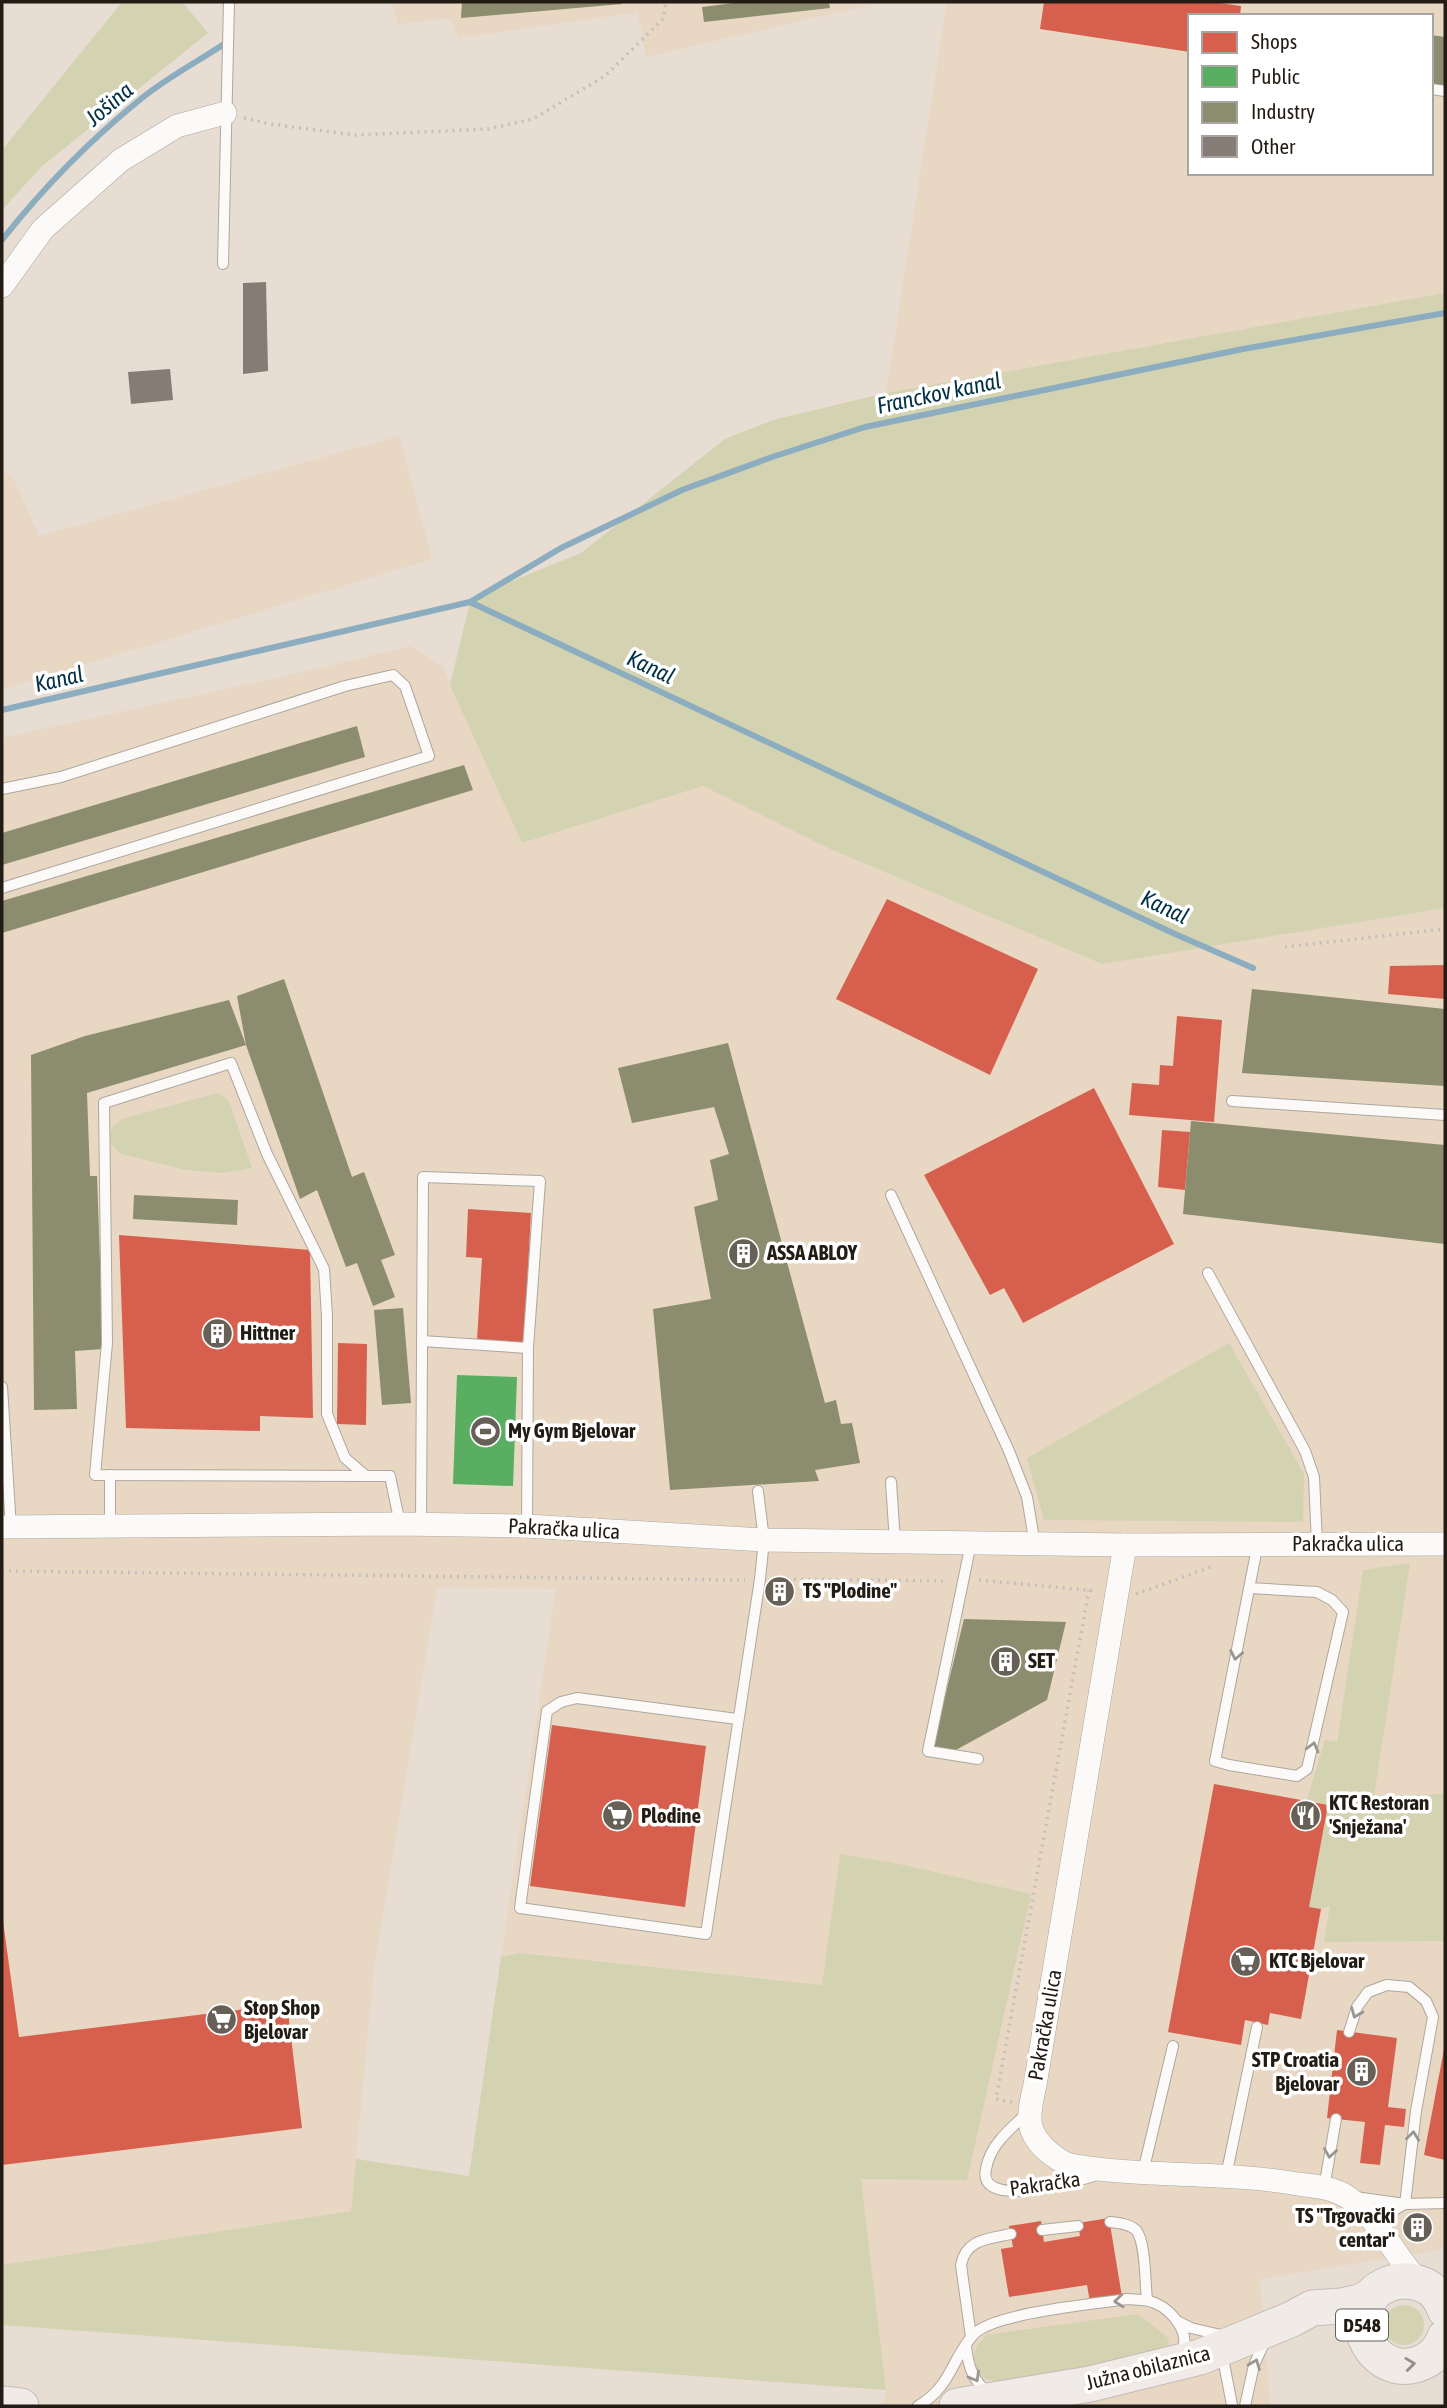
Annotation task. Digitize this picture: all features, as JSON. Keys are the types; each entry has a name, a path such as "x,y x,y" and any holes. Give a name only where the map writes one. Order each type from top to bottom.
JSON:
{"main road":[{"name":"D548","path":"1435,2293 1406,2280 1392,2282 1375,2292 1362,2317 1365,2341 1383,2361 1396,2366 1410,2366 1423,2363 1434,2355 1445,2337"},
{"name":"Južna obilaznica","path":"1259,2334 1312,2308 1360,2302 1375,2292"},
{"name":"Južna obilaznica","path":"957,2406 1090,2384 1169,2365 1259,2334 1321,2319 1353,2328 1365,2341"},
{"path":"2,2404 21,2406"}],"street":[{"path":"2,286 43,229 121,160 177,126 225,113"},
{"name":"Pakračka ulica","path":"6,1527 411,1524 527,1526 764,1540 1035,1545 1445,1544"},
{"name":"Pakračka ulica","path":"1023,2107 1040,2058 1125,1545"},
{"path":"1023,2107 1031,2132 1043,2148 1064,2164 1108,2171 1273,2180 1335,2192 1361,2207 1380,2228 1396,2255 1435,2293"},
{"path":"1375,2292 1383,2277 1384,2258 1380,2228"}],"lane":[{"path":"223,264 229,2"},
{"path":"2,789 61,777 345,686 393,675 405,686 429,755 2,888"},
{"path":"366,1476 345,1458 327,1414 324,1269 268,1154 231,1063 104,1103 108,1252 107,1343 95,1475 366,1476 390,1476 411,1524"},
{"path":"1232,1101 1445,1115"},
{"path":"411,1524 422,1341 423,1177 540,1181 528,1348 527,1526"},
{"path":"891,1195 1009,1451 1027,1497 1035,1545"},
{"path":"1208,1273 1306,1451 1314,1477 1317,1544"},
{"path":"422,1341 528,1348"},
{"path":"2,1387 6,1527"},
{"path":"110,1475 110,1528"},
{"path":"891,1482 895,1542"},
{"path":"737,1719 577,1698 561,1702 547,1711 520,1908 706,1934 760,1579 764,1540 758,1491"},
{"path":"971,1543 928,1751 978,1759"},
{"path":"1249,1588 1317,1592 1332,1600 1343,1612 1307,1769 1297,1776 1215,1761 1249,1588 1258,1544"},
{"path":"1349,2032 1357,2007 1368,1992 1387,1985 1409,1987 1426,2001 1433,2017 1415,2115 1405,2204"},
{"path":"1226,2176 1258,2027"},
{"path":"1143,2172 1172,2046"},
{"name":"Pakračka","path":"1023,2107 989,2156 985,2173 991,2187 999,2191 1073,2184 1108,2171"},
{"path":"1336,2119 1335,2192 1405,2204 1445,2203"},
{"path":"1380,2228 1389,2213 1405,2204"},
{"path":"1110,2222 1134,2228 1141,2238 1147,2300"},
{"path":"1042,2230 1078,2226"},
{"path":"998,2400 974,2379 968,2363 969,2341 961,2265 968,2246 981,2240 1011,2234"},
{"path":"918,2406 929,2400 942,2385 980,2328 1006,2318 1127,2299 1147,2300 1157,2304 1175,2320 1183,2332 1185,2340 1180,2356 1169,2365"},
{"path":"1175,2320 1211,2334 1259,2334"},
{"path":"1259,2334 1244,2405 1230,2406 1259,2334"}],"path":[{"path":"225,113 270,124 355,135 488,130 533,119 605,76 663,19 666,2"},
{"path":"1285,947 1445,929"},
{"path":"2,1571 747,1580"},
{"path":"767,1579 981,1580 1097,1591"},
{"path":"1023,2107 996,2099 1089,1590"}],"shaded area":[{"path":"392,2 883,2 646,57 638,12 458,38 451,18 398,24"},
{"path":"947,2 1445,2 1445,293 886,393"},
{"path":"399,436 432,559 2,690 2,471 13,477 39,536"},
{"path":"410,646 442,666 522,843 703,786 828,848 1102,963 1445,908 1445,2249 1260,2279 1270,2406 883,2406 886,2390 861,2178 822,1985 520,1953 501,1957 556,1589 437,1587 374,1968 351,2211 2,2265 2,738"}],"green space":[{"path":"122,2 182,2 208,33 41,167 2,210 2,150"},
{"path":"1445,293 1445,908 1102,964 828,848 703,786 522,843 450,685 470,602 490,590 581,553 725,439 773,420 886,393"},
{"path":"217,1093 229,1101 252,1168 224,1173 186,1170 121,1154 109,1142 112,1127 122,1119"},
{"path":"1229,1343 1304,1474 1303,1522 1044,1520 1027,1458"},
{"path":"1410,1563 1374,1796 1445,1794 1445,1941 1324,1942 1330,1906 1321,1909 1309,1907 1328,1805 1307,1800 1325,1740 1337,1742 1363,1570"},
{"path":"840,1854 899,1864 1031,1894 967,2180 861,2179 886,2390 2,2325 2,2265 351,2211 356,2159 469,2176 501,1957 520,1953 822,1985"},
{"path":"1404,2305 1412,2306 1418,2311 1423,2317 1423,2333 1418,2339 1412,2344 1404,2345 1396,2344 1390,2339 1385,2333 1384,2325 1385,2317 1390,2311 1396,2306"},
{"path":"1138,2314 1168,2338 1167,2351 1001,2382 986,2379 977,2373 975,2352 986,2335"}],"building: Shops":[{"path":"1044,2 1213,2 1241,6 1240,14 1188,14 1188,52 1040,29"},
{"path":"887,899 1038,969 990,1075 836,999"},
{"path":"1445,965 1445,999 1388,994 1390,966"},
{"path":"1177,1016 1222,1020 1214,1122 1129,1115 1132,1083 1159,1085 1160,1065 1173,1066"},
{"path":"1094,1088 1174,1244 1023,1323 1004,1288 990,1295 924,1175"},
{"path":"1162,1130 1190,1132 1185,1190 1158,1187"},
{"path":"468,1209 531,1213 524,1343 477,1340 482,1258 466,1257"},
{"name":"Hittner","path":"119,1235 310,1250 313,1418 260,1416 260,1431 126,1428"},
{"path":"338,1343 367,1344 366,1425 337,1424"},
{"name":"TS \"Plodine\"","path":"774,1585 788,1586 786,1598 773,1596"},
{"name":"Plodine","path":"552,1725 706,1746 685,1907 530,1886"},
{"name":"KTC Bjelovar","path":"1214,1784 1328,1805 1309,1907 1321,1909 1301,2019 1270,2013 1268,2025 1245,2020 1241,2045 1168,2032"},
{"name":"Stop Shop Bjelovar","path":"2,1914 19,2037 287,2004 302,2128 2,2165"},
{"name":"STP Croatia Bjelovar","path":"1337,2030 1397,2038 1388,2107 1406,2109 1404,2127 1385,2125 1380,2165 1360,2163 1365,2122 1327,2118"},
{"path":"1445,2049 1445,2160 1424,2155"},
{"path":"1109,2218 1122,2297 1090,2302 1087,2285 1009,2297 1001,2249 1013,2247 1009,2226 1041,2221 1044,2242 1080,2236 1078,2223"},
{"name":"TS \"Trgovački centar\"","path":"1424,2220 1428,2230 1412,2236 1408,2226"}],"building: Public":[{"name":"My Gym Bjelovar","path":"457,1375 517,1377 513,1486 453,1484"}],"building: Industry":[{"path":"462,2 622,2 622,4 461,18"},
{"path":"742,2 829,2 830,8 704,22 702,7"},
{"path":"1433,35 1445,37 1445,90 1433,89"},
{"path":"357,726 365,757 2,865 2,833"},
{"path":"464,765 473,790 2,933 2,901"},
{"path":"284,979 352,1177 364,1172 395,1255 381,1260 395,1297 373,1306 357,1263 346,1267 317,1190 300,1199 246,1045 237,996"},
{"path":"1252,989 1445,1009 1445,1086 1242,1073"},
{"path":"229,1000 246,1045 87,1093 90,1176 97,1176 103,1349 75,1351 77,1409 34,1410 31,1055 85,1036"},
{"name":"ASSA ABLOY","path":"728,1043 825,1403 836,1400 841,1424 852,1423 860,1463 815,1470 819,1481 670,1490 653,1309 711,1299 694,1207 718,1200 710,1160 729,1154 714,1107 632,1123 618,1068"},
{"path":"1191,1121 1445,1145 1445,1244 1183,1214"},
{"path":"134,1195 238,1200 237,1225 133,1219"},
{"path":"403,1308 411,1403 382,1405 374,1310"},
{"name":"SET","path":"964,1619 1066,1622 1047,1700 954,1751 933,1746"}],"building: Other":[{"path":"266,282 268,371 243,374 243,283"},
{"path":"170,369 173,400 131,404 128,372"}],"waterway":[{"name":"Jošina","path":"2,240 68,165 123,114 162,83 227,42"},
{"name":"Franckov kanal","path":"470,602 561,548 682,490 865,427 1243,349 1445,313"},
{"name":"Kanal","path":"2,710 470,602 1175,934 1253,968"}],"place":[{"name":"ASSA ABLOY","path":"744,1253"},
{"name":"Hittner","path":"217,1333"},
{"name":"My Gym Bjelovar","path":"485,1431"},
{"name":"TS \"Plodine\"","path":"780,1591"},
{"name":"SET","path":"1005,1661"},
{"name":"KTC Restoran 'Snježana'","path":"1306,1815"},
{"name":"Plodine","path":"618,1816"},
{"name":"KTC Bjelovar","path":"1246,1961"},
{"name":"Stop Shop Bjelovar","path":"221,2020"},
{"name":"STP Croatia Bjelovar","path":"1362,2072"},
{"name":"TS \"Trgovački centar\"","path":"1418,2228"}]}
